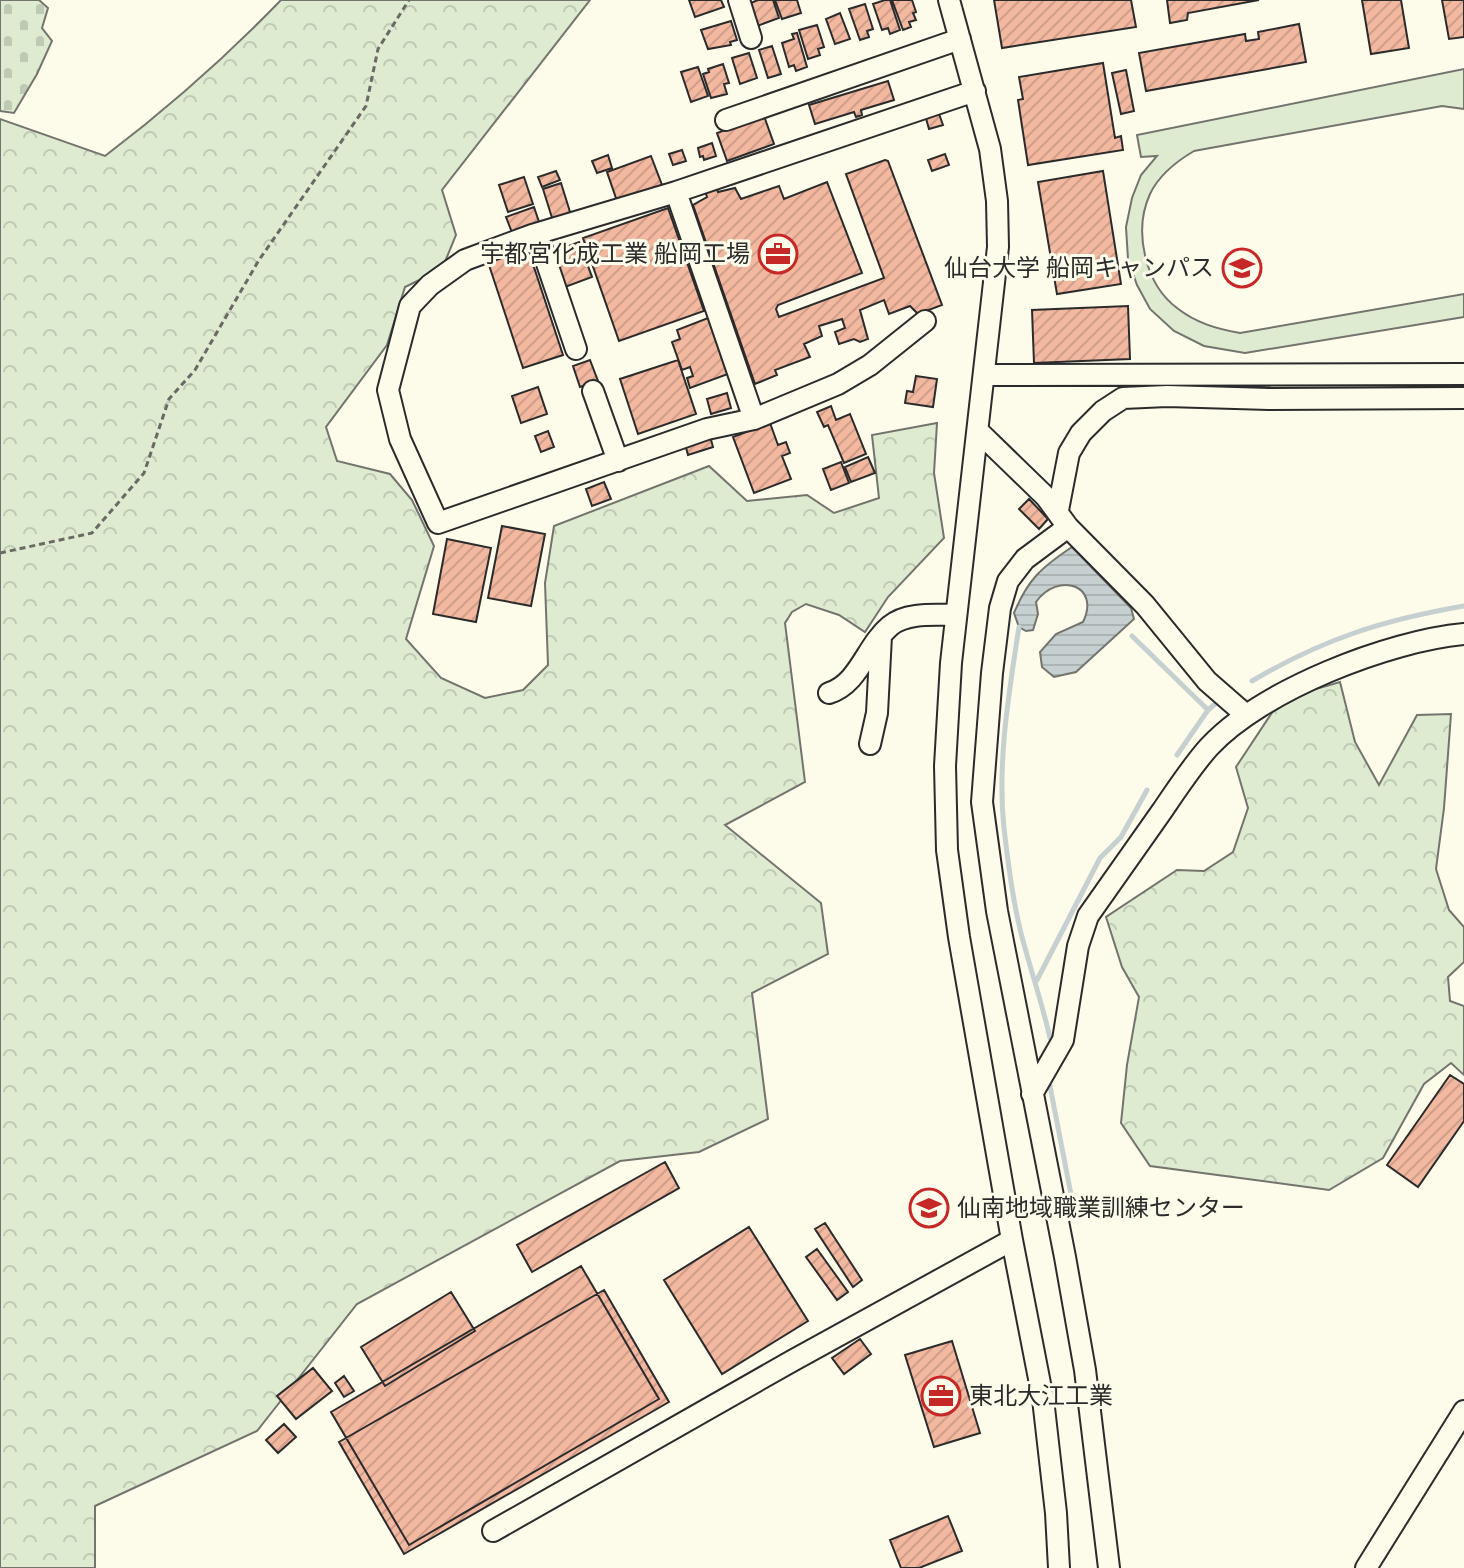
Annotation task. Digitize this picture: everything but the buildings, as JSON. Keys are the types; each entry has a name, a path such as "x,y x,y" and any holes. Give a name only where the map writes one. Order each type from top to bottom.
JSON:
{"street":[{"path":"739,0 751,38"},
{"path":"949,0 990,149 998,232 979,432 956,615 945,766 947,850 959,937 1043,1399 1059,1568"},
{"path":"726,120 960,39"},
{"path":"925,321 870,365 838,384 754,419 707,429 438,523 400,439 388,390 410,306 430,285 465,260 975,91"},
{"path":"676,192 754,419"},
{"path":"537,234 576,349"},
{"path":"984,375 1464,374"},
{"path":"593,391 618,461"},
{"path":"1109,1568 1085,1370 997,911 982,802 983,762 1000,608 1008,581 1063,518 1069,453 1081,433 1103,411 1123,398 1464,398"},
{"path":"979,432 1145,605 1214,688 1246,715"},
{"path":"829,693 844,689 891,625 917,616 956,615"},
{"path":"1032,1094 1063,1040 1078,946 1088,916 1211,745 1246,715 1301,684 1369,657 1444,636 1464,634"},
{"path":"870,744 877,713 881,636"},
{"path":"493,1531 1012,1240"},
{"path":"1366,1568 1464,1411"}],"path":[{"path":"0,553 92,533 144,473 169,399 195,370 259,260 366,106 378,49 409,0"}],"green space":[{"path":"0,0 39,0 48,8 42,28 52,41 14,113 0,111"},
{"path":"281,0 590,0 442,190 456,235 442,269 405,287 387,345 326,427 337,461 390,474 412,500 434,546 406,639 441,678 485,698 523,690 548,665 545,583 554,526 709,466 747,501 807,495 834,513 879,498 872,435 937,423 934,473 944,538 888,597 865,632 839,615 806,604 792,612 785,623 805,782 725,825 821,903 828,954 752,993 768,1119 699,1152 620,1161 357,1304 257,1431 95,1506 95,1568 0,1568 0,119 105,156 196,81"},
{"path":"1464,69 1464,109 1442,106 1194,151 1163,175 1150,194 1145,209 1143,240 1150,271 1166,298 1192,318 1240,333 1464,294 1464,317 1245,353 1204,346 1174,331 1150,309 1128,259 1126,227 1141,175 1157,156 1141,157 1137,135"},
{"path":"1340,682 1355,742 1379,785 1417,715 1451,714 1436,869 1449,910 1464,927 1464,962 1448,977 1450,1001 1464,1006 1464,1075 1451,1063 1424,1084 1383,1158 1329,1190 1150,1166 1121,1123 1139,997 1122,967 1106,917 1177,870 1204,871 1233,852 1248,808 1236,767 1281,699"}],"shaded area":[{"path":"1072,547 1131,608 1134,619 1076,672 1054,677 1042,667 1040,652 1056,634 1083,622 1087,609 1082,591 1065,585 1045,592 1036,602 1038,614 1033,630 1026,631 1019,627 1014,613 1037,575"}],"waterway":[{"path":"1252,681 1278,666 1354,633 1464,606"},
{"path":"1019,627 1003,753 1002,803 1019,924 1050,1038"},
{"path":"1132,636 1208,710 1177,755"},
{"path":"1208,710 1215,704"},
{"path":"1037,980 1100,858 1121,837 1147,790"},
{"path":"1049,1081 1074,1210"}],"place":[{"name":"宇都宮化成工業 船岡工場","path":"778,254"},
{"name":"仙台大学 船岡キャンパス","path":"1242,268"},
{"name":"仙南地域職業訓練センター","path":"929,1208"},
{"name":"東北大江工業","path":"941,1396"}]}
